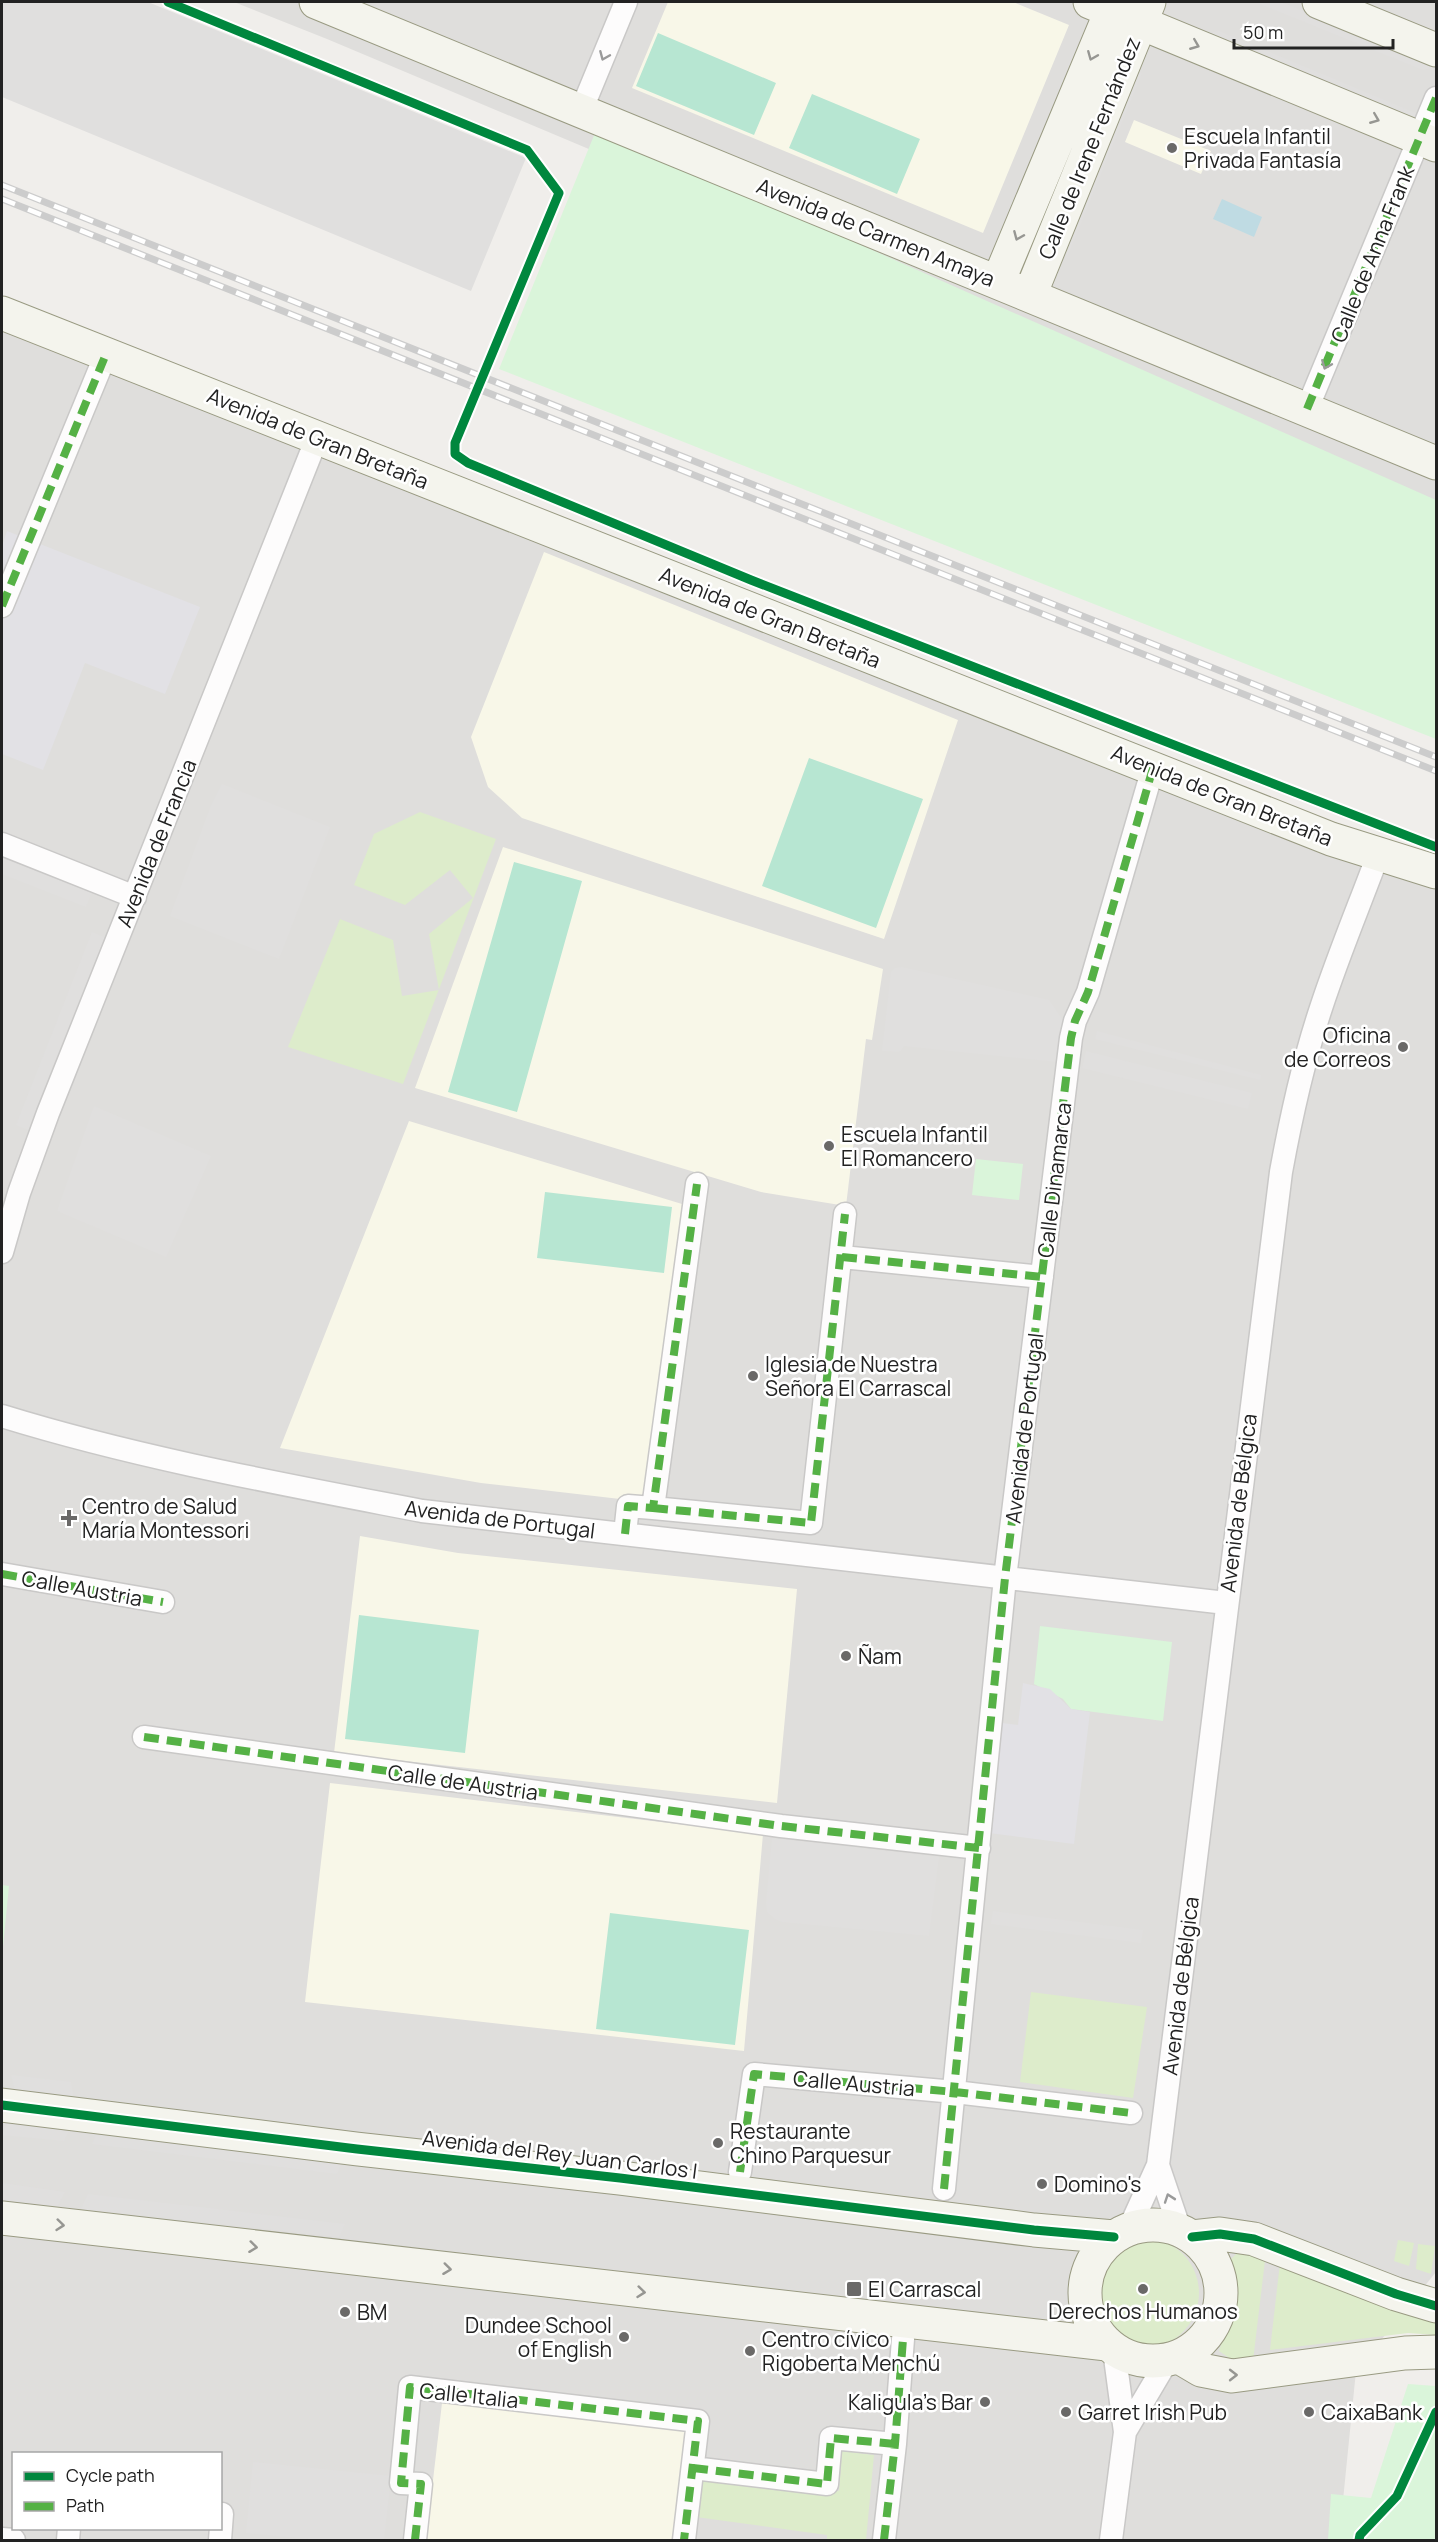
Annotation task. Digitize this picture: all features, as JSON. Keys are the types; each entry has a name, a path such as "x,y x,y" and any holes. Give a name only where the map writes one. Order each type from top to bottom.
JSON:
{"main road":[{"name":"Avenida de Carmen Amaya","path":"315,2 1437,464"},
{"path":"1319,2 1437,50"},
{"path":"1105,4 1145,12 1428,141"},
{"name":"Calle de Irene Fernández","path":"998,282 1105,4"},
{"name":"Calle de Irene Fernández","path":"1030,295 1145,12"},
{"name":"Avenida de Gran Bretaña","path":"2,313 1331,839 1437,872"},
{"name":"Avenida del Rey Juan Carlos I","path":"2,2105 357,2149 620,2178 1034,2230 1121,2233"},
{"path":"2,2218 1110,2347 1139,2361 1173,2359 1197,2347 1211,2331 1220,2312 1222,2290 1218,2270 1207,2251 1186,2234"},
{"path":"1110,2347 1094,2328 1086,2309 1084,2289 1089,2269 1099,2251 1121,2233 1155,2225 1186,2234 1220,2234 1254,2239 1396,2295 1437,2306"},
{"path":"1173,2359 1201,2370 1232,2376 1385,2355 1437,2352"}],"street":[{"path":"581,111 626,2"},
{"name":"Calle de Anna Frank","path":"1307,410 1428,141 1437,98"},
{"path":"2,606 106,354"},
{"name":"Avenida de Francia","path":"2,1252 19,1193 48,1113 317,438"},
{"name":"Calle Dinamarca","path":"842,1257 1042,1277 1071,1038 1075,1021 1088,992 1153,768"},
{"path":"2,844 135,897"},
{"name":"Avenida de Bélgica","path":"1158,2165 1274,1218 1290,1122 1320,1009 1378,855"},
{"path":"653,1508 697,1184"},
{"path":"625,1534 628,1506 811,1523 845,1214"},
{"name":"Avenida de Portugal","path":"1005,1578 1042,1277"},
{"name":"Avenida de Portugal","path":"2,1416 113,1445 297,1487 422,1510 1226,1603"},
{"name":"Calle Austria","path":"2,1574 163,1602"},
{"path":"944,2189 1005,1578"},
{"name":"Calle de Austria","path":"144,1737 781,1826 979,1848"},
{"name":"Calle Austria","path":"740,2172 754,2074 955,2092 1131,2113"},
{"path":"1121,2233 1158,2165"},
{"path":"1158,2165 1186,2234"},
{"path":"884,2541 895,2444 903,2339"},
{"path":"1110,2347 1125,2432 1111,2541"},
{"path":"1125,2432 1173,2359"},
{"name":"Calle Italia","path":"415,2541 421,2484 401,2483 410,2387 698,2421 693,2468"},
{"path":"684,2541 693,2468 827,2484 831,2438 895,2444"},
{"path":"2,2539 14,2541"}],"shaded area":[{"path":"2,2 148,2 526,158 471,291 2,97"},
{"path":"234,2 1436,2 1436,505 327,39"},
{"path":"668,2 1013,2 1069,25 983,233 632,88"},
{"path":"1255,2 1281,2 1436,65 1436,67 1423,70"},
{"path":"1219,31 1418,114 1415,121 1205,34"},
{"path":"1076,46 1082,49 1009,228 1002,225"},
{"path":"1134,70 1142,73 1068,255 1059,251"},
{"name":"Escuela Infantil Privada Fantasía","path":"1134,120 1211,151 1201,174 1125,142"},
{"path":"2,313 1436,872 1436,2272 1356,2371 1339,2540 2,2540"},
{"path":"7,531 200,607 165,694 85,663 43,770 2,754 2,546"},
{"path":"544,552 958,720 884,939 522,818 488,787 471,737"},
{"path":"222,784 330,827 279,959 170,916 210,808"},
{"path":"503,847 883,969 872,1040 866,1039 846,1206 761,1192 415,1088"},
{"path":"2,853 93,889 86,907 2,874"},
{"path":"92,932 106,938 31,1131 16,1125"},
{"path":"902,967 1049,1000 1064,1022 1057,1062 904,1046 900,1052 882,1051 891,972 895,968"},
{"path":"1097,1031 1261,1075 1260,1080 1095,1039"},
{"path":"1086,1051 1252,1093 1248,1109 1082,1068"},
{"path":"94,1106 211,1156 166,1257 57,1211"},
{"path":"409,1121 682,1204 646,1502 481,1483 280,1448"},
{"path":"360,1536 458,1553 797,1589 777,1803 334,1753"},
{"path":"1023,1683 1050,1689 1071,1709 1090,1712 1074,1844 989,1833 1002,1723 1018,1725"},
{"path":"330,1783 763,1834 744,2051 305,2002"},
{"path":"772,1838 939,1857 929,1936 782,1922 775,1919 767,1912 766,1903"},
{"path":"993,1911 1143,1930 1141,1943 991,1924"},
{"path":"11,2075 71,2082 74,2100 15,2091"},
{"path":"10,2117 71,2126 64,2141 2,2135"},
{"path":"99,2129 343,2159 337,2174 92,2144"},
{"path":"2,2183 65,2192 57,2207 2,2200"},
{"path":"88,2194 345,2224 339,2237 81,2209"},
{"path":"442,2403 690,2430 678,2540 426,2540"},
{"path":"253,2462 391,2476 384,2540 318,2540 246,2533"}],"green space":[{"path":"658,33 776,83 754,135 636,86"},
{"path":"812,94 920,139 897,194 789,148"},
{"path":"597,128 1436,500 1436,739 499,369"},
{"path":"809,758 923,799 876,928 762,886"},
{"path":"420,812 496,839 439,989 429,934 473,898 450,870 405,905 354,885 374,834"},
{"path":"514,862 582,881 517,1112 448,1092"},
{"path":"340,919 393,940 402,996 439,990 403,1084 288,1047"},
{"path":"976,1159 1023,1164 1019,1200 972,1195"},
{"path":"545,1192 672,1207 664,1273 537,1258"},
{"path":"359,1615 479,1630 465,1753 345,1739"},
{"path":"1040,1626 1172,1642 1163,1721 1071,1709 1063,1699 1034,1684"},
{"path":"2,1885 9,1886 2,1957"},
{"path":"610,1913 749,1930 735,2045 596,2029"},
{"path":"1031,1992 1147,2007 1133,2098 1020,2082"},
{"path":"1144,2238 1165,2242 1183,2254 1195,2272 1199,2293 1195,2314 1183,2332 1165,2344 1144,2348 1123,2344 1105,2332 1093,2314 1089,2293 1093,2272 1105,2254 1123,2242"},
{"path":"1398,2240 1414,2243 1409,2266 1394,2261"},
{"path":"1418,2244 1435,2246 1431,2274 1416,2269"},
{"path":"1241,2249 1266,2252 1253,2361 1231,2359 1219,2351 1237,2297 1231,2259"},
{"path":"1280,2263 1436,2319 1436,2335 1408,2333 1270,2350"},
{"path":"1408,2384 1436,2386 1436,2540 1328,2540 1331,2494 1371,2498"},
{"path":"842,2451 874,2455 866,2540 827,2540 827,2535 696,2517 701,2476 839,2491"}],"water":[{"path":"1222,199 1262,217 1254,237 1213,219"}],"railway":[{"path":"2,185 1436,757"},
{"path":"2,199 1436,771"}],"marked path":[{"path":"1307,409 1436,98"},
{"path":"2,606 106,354"},
{"path":"944,2189 1005,1578 1071,1038 1075,1021 1088,992 1153,768"},
{"path":"625,1534 628,1506 653,1508 697,1184"},
{"path":"653,1508 811,1523 845,1214"},
{"path":"842,1257 1042,1277"},
{"path":"2,1574 163,1602"},
{"path":"144,1737 781,1826 979,1848"},
{"path":"740,2172 754,2074 955,2092 1131,2113"},
{"path":"884,2540 895,2444 903,2339"},
{"path":"415,2540 421,2484 401,2483 410,2387 698,2421 684,2540"},
{"path":"693,2468 827,2484 831,2438 895,2444"}],"cycle path":[{"path":"168,2 527,150 559,193 455,443 455,454 468,463 751,580 1436,847"},
{"path":"2,2105 357,2149 620,2178 1034,2230 1114,2237"},
{"path":"1192,2237 1220,2234 1254,2239 1396,2294 1436,2306"},
{"path":"1359,2540 1360,2535 1397,2496 1436,2412"}],"place":[{"name":"Escuela Infantil Privada Fantasía","path":"1172,148"},
{"name":"Oficina de Correos","path":"1403,1047"},
{"name":"Escuela Infantil El Romancero","path":"829,1146"},
{"name":"Iglesia de Nuestra Señora El Carrascal","path":"753,1376"},
{"name":"Centro de Salud María Montessori","path":"69,1518"},
{"name":"Ñam","path":"846,1656"},
{"name":"Restaurante Chino Parquesur","path":"718,2143"},
{"name":"Domino's","path":"1042,2184"},
{"name":"El Carrascal","path":"854,2289"},
{"name":"Derechos Humanos","path":"1143,2289"},
{"name":"BM","path":"345,2312"},
{"name":"Dundee School of English","path":"624,2337"},
{"name":"Centro cívico Rigoberta Menchú","path":"750,2351"},
{"name":"Kaligula's Bar","path":"985,2402"},
{"name":"Garret Irish Pub","path":"1066,2412"},
{"name":"CaixaBank","path":"1309,2412"}]}
